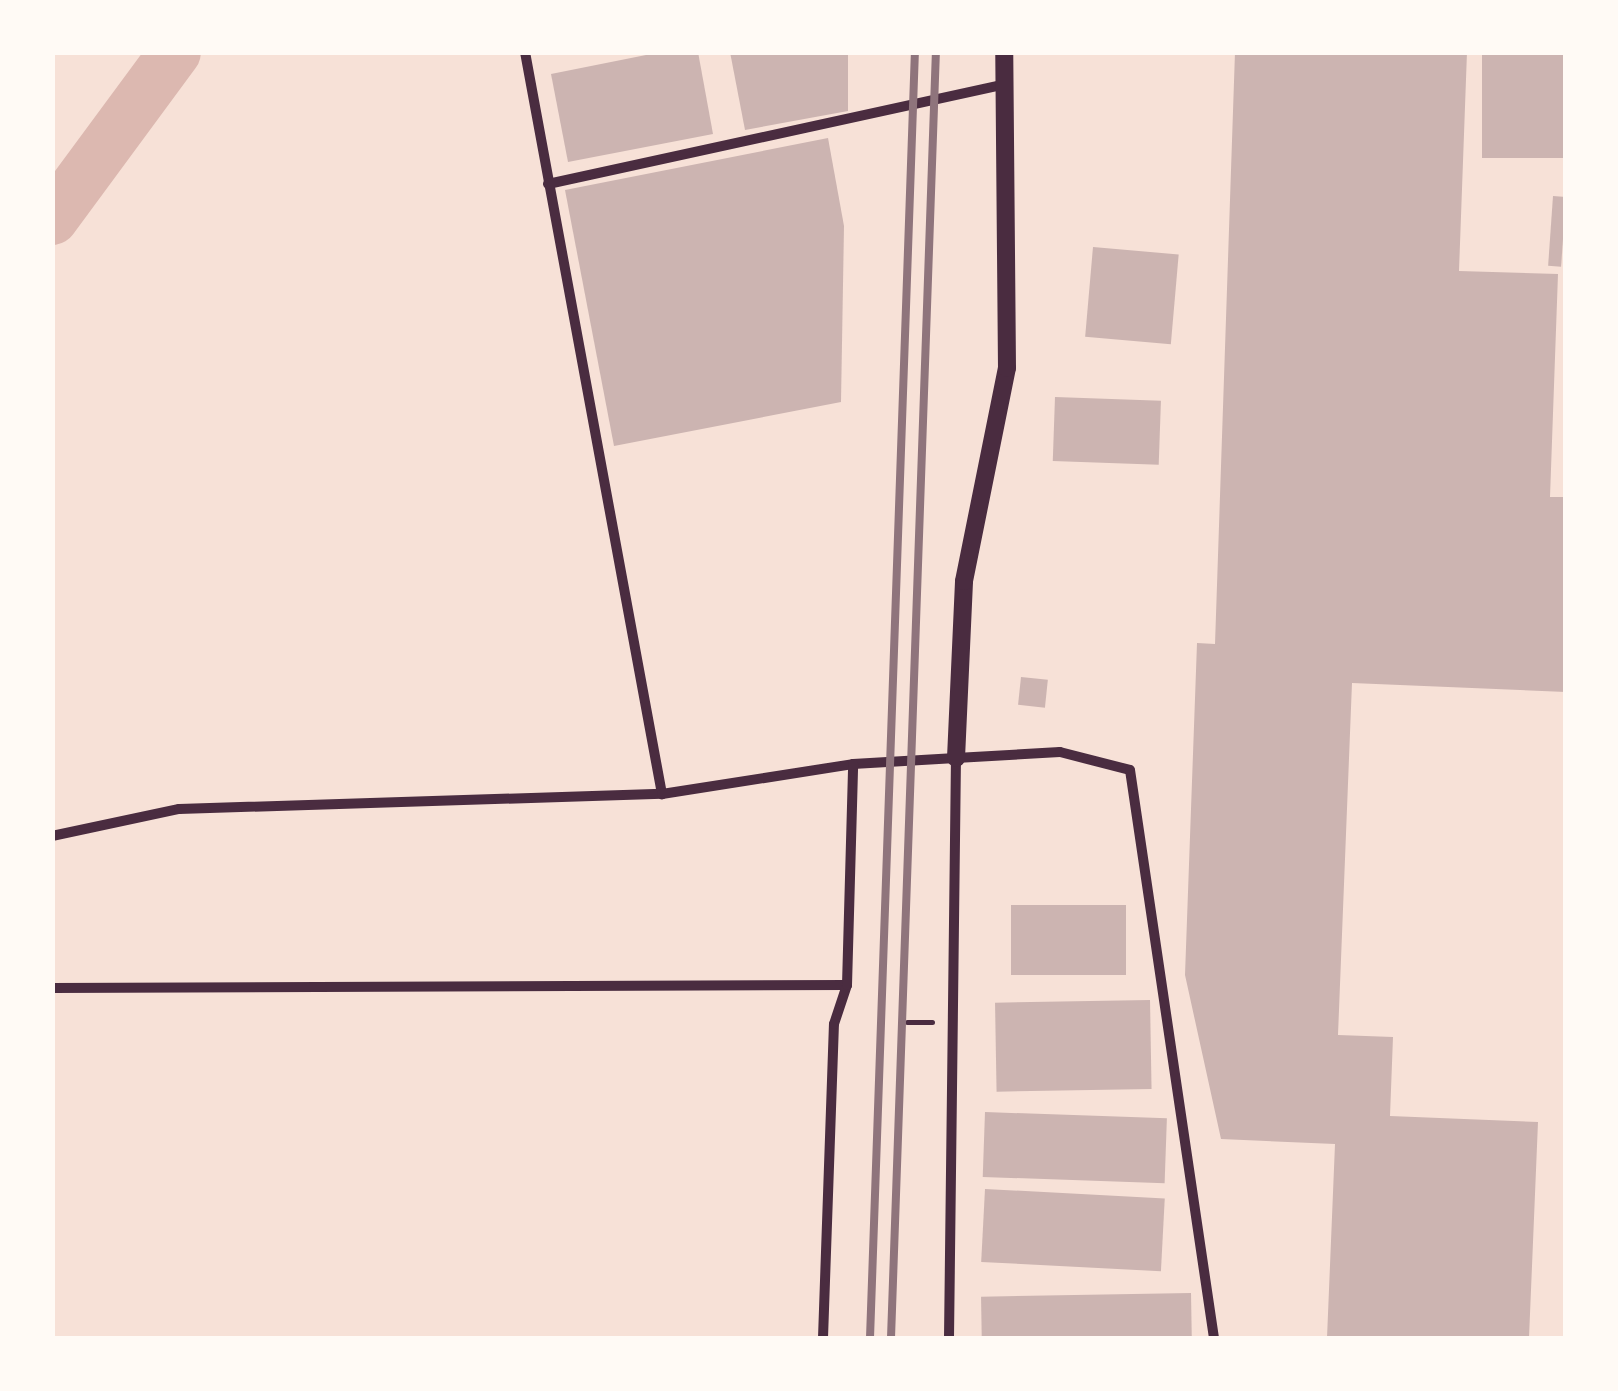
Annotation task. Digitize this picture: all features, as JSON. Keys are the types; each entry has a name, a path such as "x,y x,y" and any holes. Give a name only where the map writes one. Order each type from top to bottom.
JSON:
{"street":[{"path":"525,52 662,794"},
{"path":"950,1338 956,758 964,581 1007,368 1004,52"},
{"path":"548,184 1003,85"},
{"path":"52,836 179,809 662,794 853,764 1060,752 1130,770 1214,1338"},
{"path":"823,1338 834,1024 847,986 853,764"},
{"path":"52,988 847,986"}],"building":[{"path":"661,52 698,52 713,134 568,162 551,74"},
{"path":"730,52 848,52 848,111 745,130"},
{"path":"1235,52 1467,52 1459,271 1558,274 1550,497 1566,497 1566,692 1352,683 1338,1035 1393,1037 1390,1116 1538,1122 1529,1338 1327,1338 1335,1144 1221,1139 1185,975 1197,643 1215,644"},
{"path":"1482,52 1566,52 1566,158 1482,158"},
{"path":"828,138 844,226 841,402 614,446 565,190"},
{"path":"1553,196 1566,197 1561,267 1548,266"},
{"path":"1093,247 1179,254 1171,344 1085,337"},
{"path":"1055,397 1161,401 1159,465 1053,461"},
{"path":"1021,677 1048,680 1045,708 1018,705"},
{"path":"1011,905 1126,905 1126,975 1011,975"},
{"path":"1150,1000 1152,1089 997,1092 995,1003"},
{"path":"985,1112 1167,1118 1165,1183 983,1177"},
{"path":"985,1189 1165,1198 1161,1271 981,1262"},
{"path":"1191,1293 1192,1338 982,1338 981,1297"}],"waterway":[{"path":"52,219 175,52"}],"railway":[{"path":"870,1338 915,52"},
{"path":"891,1338 936,52"}]}
